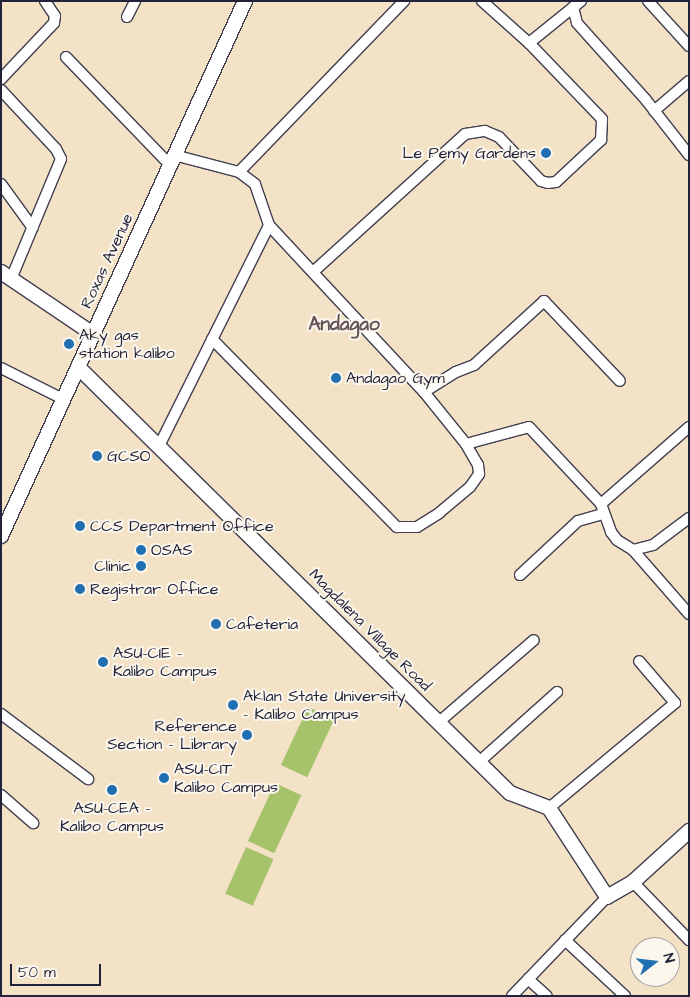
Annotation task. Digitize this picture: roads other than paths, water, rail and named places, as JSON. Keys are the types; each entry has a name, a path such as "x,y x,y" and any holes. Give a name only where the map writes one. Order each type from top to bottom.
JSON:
{"street":[{"path":"1,79 54,23 55,16 45,1"},
{"path":"127,17 135,1"},
{"name":"Roxas Avenue","path":"2,532 245,1"},
{"path":"239,172 404,1"},
{"path":"313,272 465,134 484,131 499,138 541,181 548,183 556,182 601,140 602,119 529,43 482,1"},
{"path":"648,1 689,46"},
{"path":"529,43 574,3"},
{"path":"574,3 577,24 654,111 689,155"},
{"path":"66,57 172,160 239,172 255,184 269,225 424,392 466,444 478,465 479,474 470,488 417,527 397,527 212,339"},
{"path":"654,111 689,81"},
{"path":"1,90 56,149 61,159 33,228 6,275 93,334"},
{"path":"2,187 33,228"},
{"path":"159,446 269,225"},
{"path":"424,392 456,372 474,365 544,301 620,381"},
{"name":"Magdalena Village Road","path":"78,367 510,793 549,808"},
{"path":"1,368 63,399"},
{"path":"520,575 578,521 602,509 689,426"},
{"path":"466,444 529,427 602,509 617,540 633,550 689,614"},
{"path":"633,550 653,545 689,518"},
{"path":"438,722 534,640"},
{"path":"607,897 549,808 675,703 640,661"},
{"path":"479,762 557,692"},
{"path":"1,714 88,779"},
{"path":"1,795 33,823"},
{"path":"512,996 607,897 633,882 689,831"},
{"path":"633,882 689,940"},
{"path":"566,940 625,996"},
{"path":"528,978 547,996"}],"place":[{"name":"Le Pemy Gardens","path":"546,153"},
{"name":"Aky gas station kalibo","path":"69,344"},
{"name":"Andagao Gym","path":"336,378"},
{"name":"GCSO","path":"97,456"},
{"name":"CCS Department Office","path":"80,526"},
{"name":"OSAS","path":"141,550"},
{"name":"Clinic","path":"141,566"},
{"name":"Registrar Office","path":"80,589"},
{"name":"Cafeteria","path":"216,624"},
{"name":"ASU-CIE - Kalibo Campus","path":"103,662"},
{"name":"Aklan State University - Kalibo Campus","path":"233,705"},
{"name":"Reference Section - Library","path":"247,735"},
{"name":"ASU-CIT Kalibo Campus","path":"164,778"},
{"name":"ASU-CEA - Kalibo Campus","path":"112,790"}],"district":[{"name":"Andagao","path":"344,325"}]}
